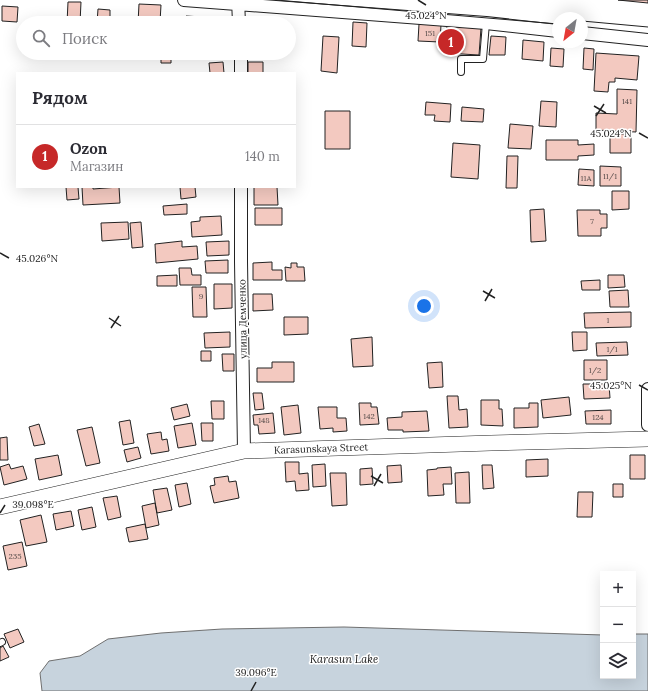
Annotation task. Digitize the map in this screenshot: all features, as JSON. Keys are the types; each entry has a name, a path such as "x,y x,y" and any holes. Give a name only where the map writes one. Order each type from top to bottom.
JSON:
{"street":[{"path":"184,0 238,2 552,29"},
{"path":"238,2 239,16"},
{"path":"588,34 648,40"},
{"path":"241,60 241,72"},
{"name":"улица Демченко","path":"241,188 244,451"},
{"path":"648,389 648,425"},
{"name":"Karasunskaya Street","path":"0,507 244,451 648,439"}],"lane":[{"path":"461,72 461,59 483,59 486,23"}],"water":[{"name":"Karasun Lake","path":"344,627 600,635 600,679 636,679 636,634 648,634 648,691 42,691 40,673 49,661 80,656 108,639 161,633 222,629"}],"building":[{"path":"618,0 648,0 648,3"},
{"path":"68,2 81,2 80,16 67,16"},
{"path":"139,4 161,5 160,16 138,16"},
{"path":"2,6 18,7 16,22 2,21"},
{"path":"98,9 110,10 110,16 98,16"},
{"path":"353,22 367,23 366,47 352,46"},
{"path":"419,24 441,25 440,42 418,41"},
{"path":"447,26 481,28 479,55 445,53"},
{"path":"323,36 339,37 337,73 321,71"},
{"path":"491,36 506,37 505,55 489,55"},
{"path":"523,40 544,42 543,61 522,59"},
{"path":"551,48 564,49 563,67 550,66"},
{"path":"584,48 594,49 593,70 583,69"},
{"path":"596,53 639,56 637,80 615,78 615,82 609,82 608,92 594,91"},
{"path":"161,60 171,60 171,63 161,63"},
{"path":"223,62 224,72 210,72 209,63"},
{"path":"248,62 263,62 263,72 248,72"},
{"path":"617,89 637,90 636,132 596,130 596,113 617,114"},
{"path":"541,101 557,102 556,127 539,126"},
{"path":"426,102 451,104 450,122 434,121 435,115 425,115"},
{"path":"462,107 484,109 483,122 461,121"},
{"path":"325,111 350,111 350,149 325,149"},
{"path":"510,124 533,126 531,149 508,148"},
{"path":"610,134 631,134 631,153 610,153"},
{"path":"546,140 578,140 578,145 594,144 594,155 578,156 578,160 546,160"},
{"path":"453,143 480,145 478,179 451,177"},
{"path":"507,156 518,156 517,188 506,188"},
{"path":"600,166 621,167 621,186 600,186"},
{"path":"579,169 594,170 594,186 578,185"},
{"path":"66,188 78,188 79,199 67,200"},
{"path":"82,188 119,188 120,203 83,205"},
{"path":"180,188 195,188 196,197 181,199"},
{"path":"254,188 277,188 278,205 254,205"},
{"path":"612,191 629,191 629,209 612,210"},
{"path":"187,204 187,214 164,215 163,206"},
{"path":"255,208 282,208 282,225 255,225"},
{"path":"544,209 546,241 531,242 530,210"},
{"path":"577,210 600,210 600,214 607,214 607,228 601,228 601,236 578,236"},
{"path":"221,216 222,235 192,237 191,222 200,221 200,217"},
{"path":"128,222 129,239 102,241 101,223"},
{"path":"141,222 143,247 132,248 130,223"},
{"path":"182,241 182,247 197,246 198,259 156,263 155,244"},
{"path":"229,241 229,255 207,256 206,242"},
{"path":"228,260 228,273 206,273 205,261"},
{"path":"272,262 272,270 282,270 282,280 253,280 253,263"},
{"path":"291,263 297,263 297,267 304,267 305,281 286,281 285,267 291,268"},
{"path":"179,268 191,268 192,275 201,275 201,285 180,285"},
{"path":"177,275 177,286 157,286 157,276"},
{"path":"608,275 624,275 625,287 608,288"},
{"path":"600,280 600,290 582,290 581,281"},
{"path":"214,284 232,284 232,308 214,309"},
{"path":"192,287 206,287 207,317 193,317"},
{"path":"628,290 629,307 610,307 609,291"},
{"path":"253,294 272,294 273,310 253,311"},
{"path":"631,312 631,327 585,328 584,313"},
{"path":"284,317 308,317 308,334 284,335"},
{"path":"230,332 230,347 205,348 204,333"},
{"path":"572,332 587,332 587,350 573,351"},
{"path":"372,337 373,366 353,367 351,339"},
{"path":"627,342 628,355 597,356 596,343"},
{"path":"201,351 211,351 211,361 201,361"},
{"path":"222,354 234,354 234,371 223,371"},
{"path":"584,360 607,360 607,380 584,380"},
{"path":"272,362 294,362 294,382 257,382 257,368 272,368"},
{"path":"442,362 443,387 429,388 427,363"},
{"path":"583,384 609,384 610,398 584,399"},
{"path":"253,393 262,393 264,409 255,410"},
{"path":"447,396 458,396 459,410 467,409 468,427 449,428"},
{"path":"569,397 571,415 543,418 541,400"},
{"path":"481,400 499,400 499,409 502,409 503,426 481,425"},
{"path":"211,401 224,401 224,419 212,419"},
{"path":"359,403 371,403 371,407 377,407 379,424 360,425"},
{"path":"529,403 538,403 538,427 514,428 514,408 529,408"},
{"path":"187,404 190,416 174,420 171,408"},
{"path":"298,405 301,433 284,435 281,407"},
{"path":"318,407 337,407 337,418 346,418 347,431 333,432 333,428 320,429"},
{"path":"611,410 611,424 586,424 585,411"},
{"path":"427,411 429,431 403,432 403,430 388,430 387,418 402,417 402,412"},
{"path":"273,413 275,433 259,434 258,425 254,425 253,415"},
{"path":"130,420 134,443 123,445 119,422"},
{"path":"192,423 196,445 178,448 174,426"},
{"path":"201,423 213,423 213,441 202,441"},
{"path":"39,424 45,444 34,446 29,427"},
{"path":"92,427 100,463 86,466 77,430"},
{"path":"161,432 162,440 167,439 169,451 151,454 147,434"},
{"path":"7,437 8,460 0,460 0,438"},
{"path":"138,447 141,458 127,462 124,450"},
{"path":"58,455 62,475 39,480 35,459"},
{"path":"630,455 645,455 645,479 630,479"},
{"path":"548,459 548,476 526,477 526,460"},
{"path":"285,462 299,462 299,474 308,473 309,490 296,491 295,481 286,482"},
{"path":"9,464 11,469 23,466 27,479 4,485 0,467"},
{"path":"325,464 326,486 313,487 312,465"},
{"path":"401,465 402,482 388,483 387,466"},
{"path":"482,465 492,465 494,488 483,489"},
{"path":"451,467 452,484 443,484 444,495 428,496 427,470"},
{"path":"372,468 373,484 360,485 360,469"},
{"path":"469,472 470,503 456,503 455,473"},
{"path":"330,473 346,473 347,505 332,506"},
{"path":"228,476 229,482 236,481 239,498 214,503 210,486 215,485 214,478"},
{"path":"187,483 191,504 179,507 175,485"},
{"path":"613,484 623,484 623,497 613,497"},
{"path":"167,488 172,510 157,513 153,490"},
{"path":"578,492 593,492 592,517 577,517"},
{"path":"117,496 121,517 108,520 103,498"},
{"path":"155,503 159,525 146,528 142,506"},
{"path":"92,507 96,527 82,530 78,510"},
{"path":"71,511 74,526 56,530 53,514"},
{"path":"41,515 47,542 26,546 20,520"},
{"path":"145,524 148,539 129,542 126,528"},
{"path":"22,542 27,566 8,570 3,546"},
{"path":"18,629 24,642 10,648 4,634"},
{"path":"3,646 9,657 0,661 0,648"}],"tram line":[{"path":"276,0 552,23"},
{"path":"588,22 648,27"}],"place":[{"name":"Ozon","path":"451,42"}]}
